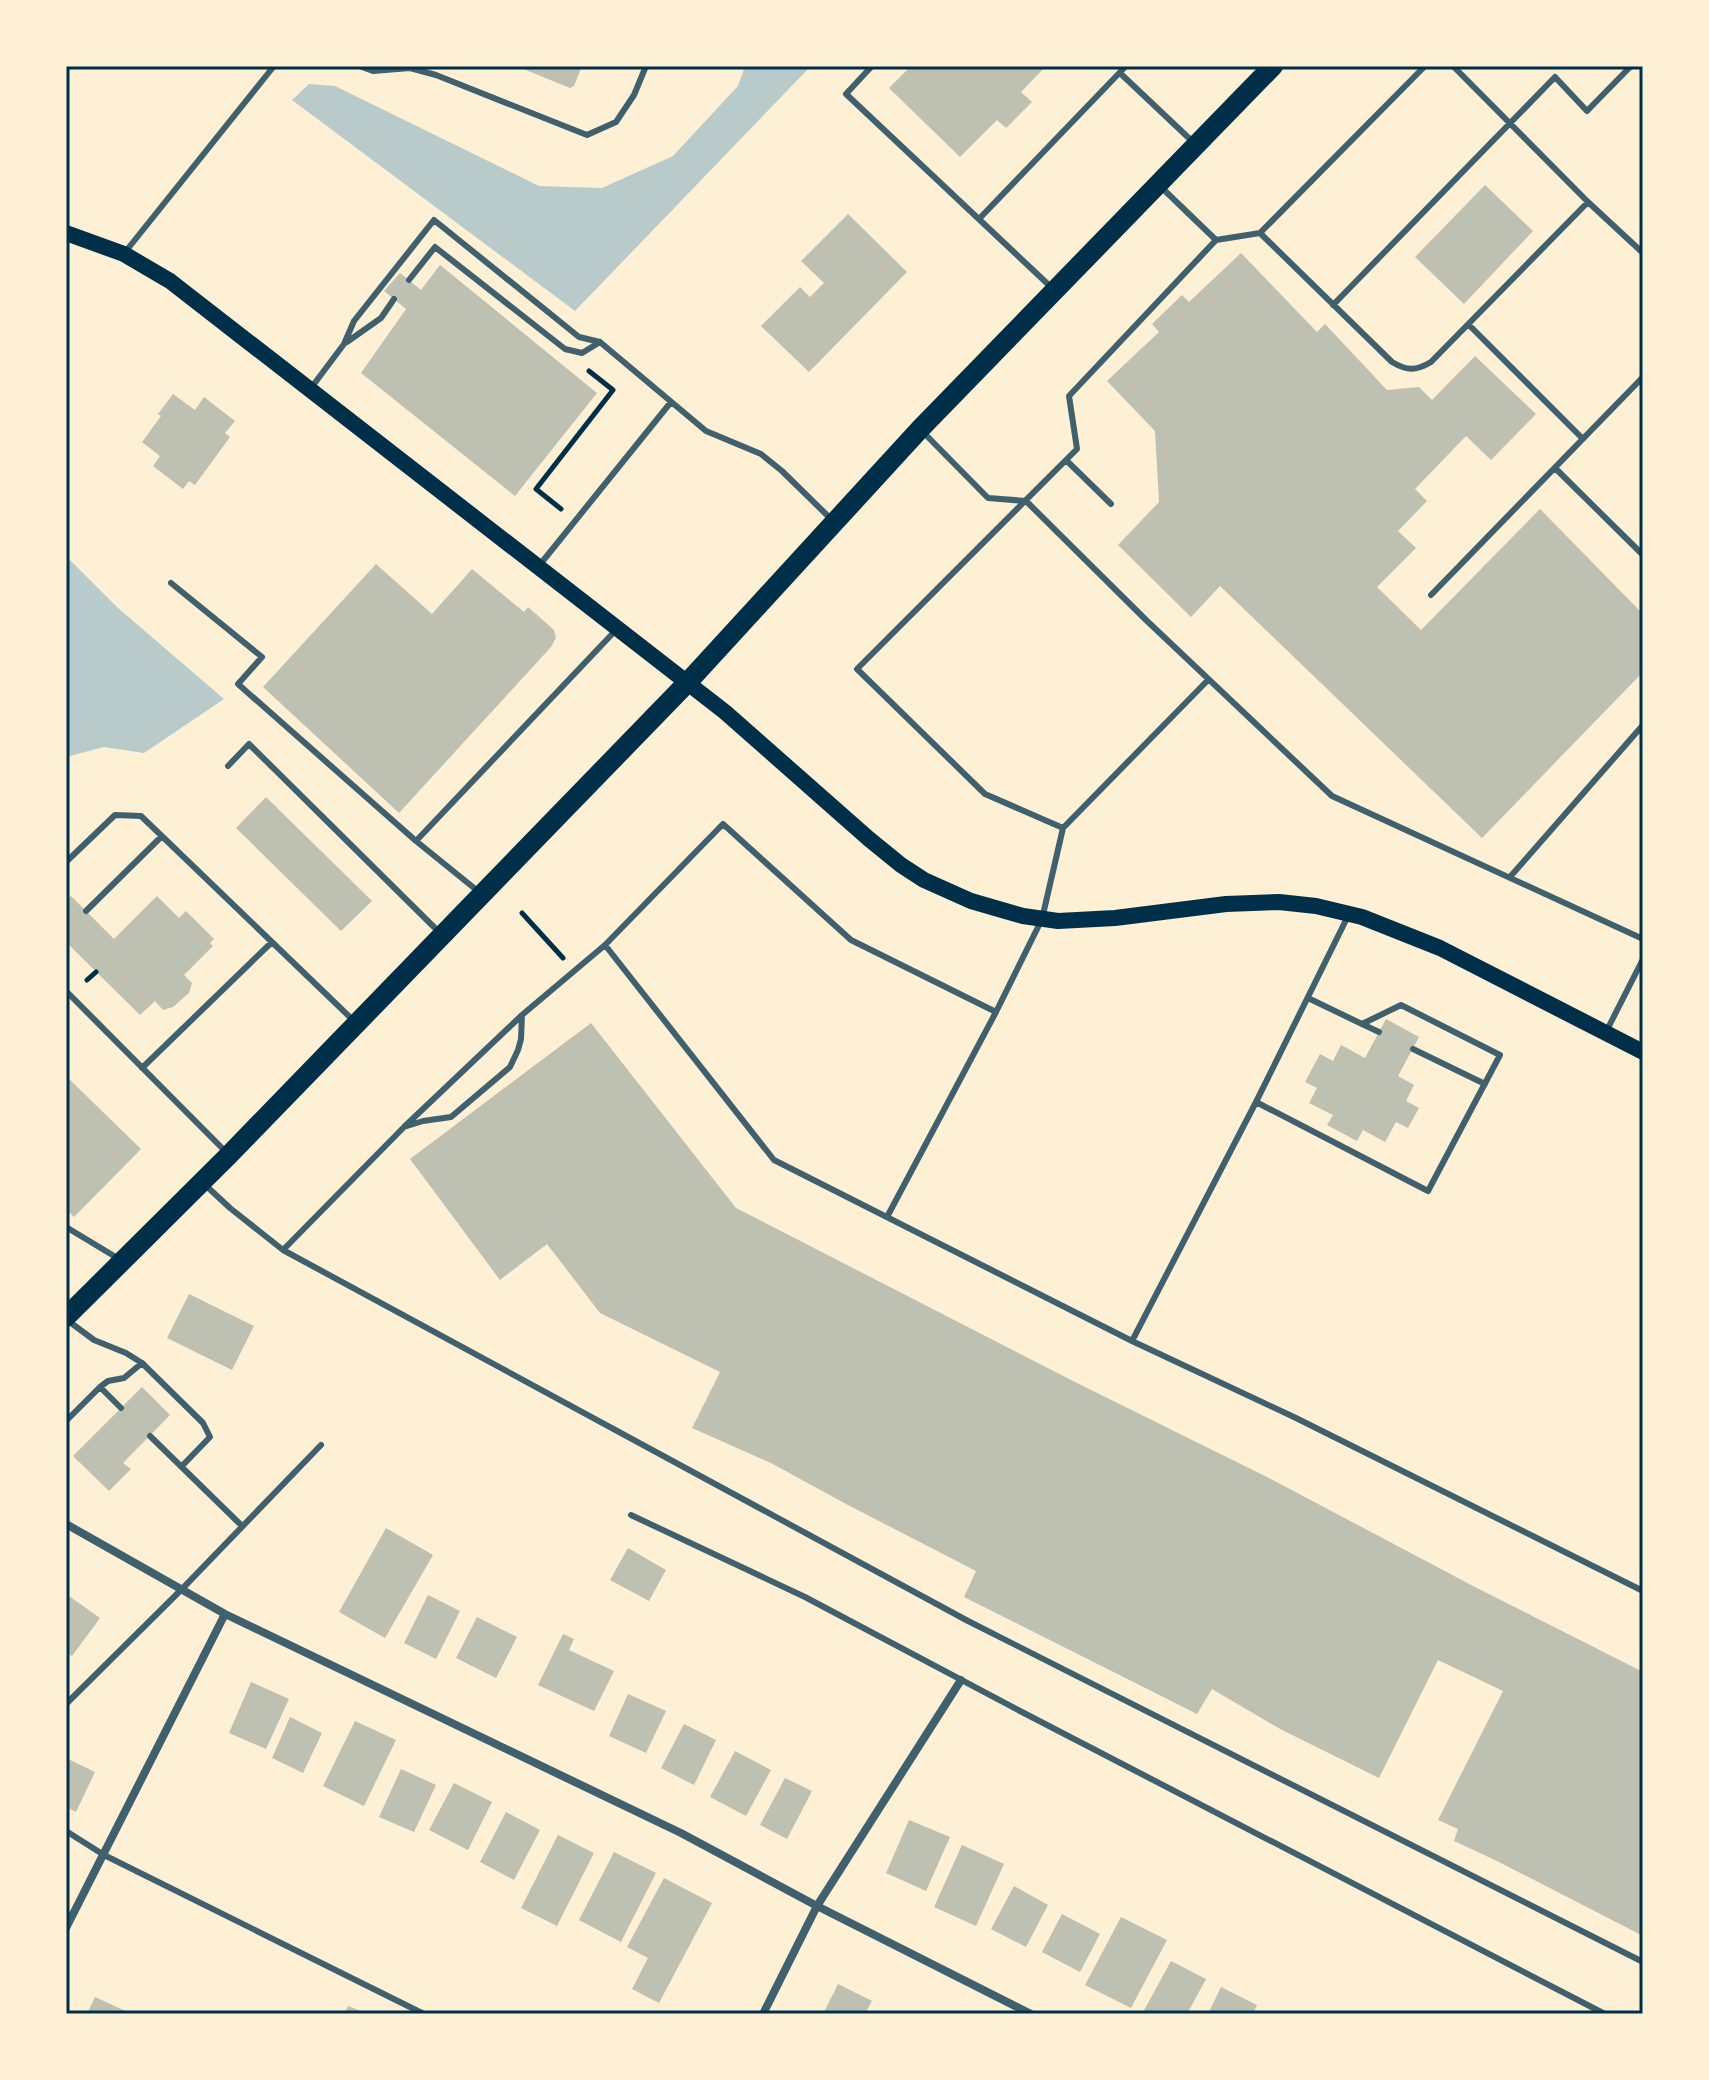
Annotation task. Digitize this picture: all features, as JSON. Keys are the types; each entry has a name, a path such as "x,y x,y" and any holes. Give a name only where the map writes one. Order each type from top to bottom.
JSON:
{"main road":[{"path":"66,1318 229,1155 687,683 920,429 1273,66"},
{"path":"66,233 124,254 170,281 725,712 825,801 901,865 924,880 971,901 1023,916 1058,921 1115,918 1226,904 1279,902 1316,906 1362,917 1440,948 1643,1052"}],"street":[{"path":"66,1524 225,1614 681,1833 1031,2014"},
{"path":"66,1928 225,1614"},
{"path":"763,2014 817,1906 961,1680"}],"lane":[{"path":"124,254 274,66"},
{"path":"359,66 373,71 410,67 587,135 616,122 634,95 646,66"},
{"path":"872,66 846,94 1054,291"},
{"path":"979,219 1126,66"},
{"path":"1063,828 985,794 857,669 1077,449 1069,396 1216,240 1260,233 1425,66"},
{"path":"1453,66 1643,253"},
{"path":"1333,305 1555,77 1587,111 1631,66"},
{"path":"1120,73 1196,145"},
{"path":"1158,185 1216,240"},
{"path":"1260,233 1392,362 1405,369 1419,369 1431,362 1469,325 1588,202"},
{"path":"310,388 344,344 354,321 434,220 579,337 600,342 706,431 761,454 835,523"},
{"path":"409,280 435,247 565,349 582,353 600,342"},
{"path":"344,344 381,318 394,299"},
{"path":"1469,325 1583,439"},
{"path":"1431,595 1643,377"},
{"path":"538,567 671,402"},
{"path":"920,429 988,498 1026,501 1208,680 1332,796 1643,939"},
{"path":"1066,460 1111,504"},
{"path":"1555,468 1643,555"},
{"path":"171,583 262,657 238,684 482,895"},
{"path":"416,841 618,628"},
{"path":"887,1217 1042,919 1063,828 1208,680"},
{"path":"1510,877 1643,725"},
{"path":"228,766 249,744 442,935"},
{"path":"66,862 115,815 141,816 356,1024"},
{"path":"283,1250 404,1127 522,1015 605,945 723,824 851,940 996,1012"},
{"path":"86,911 162,836"},
{"path":"1132,1341 1349,914"},
{"path":"142,1068 272,942"},
{"path":"605,945 774,1160 1132,1341 1643,1591"},
{"path":"1605,1033 1643,959"},
{"path":"66,991 229,1155"},
{"path":"1308,998 1379,1032"},
{"path":"1256,1102 1428,1191 1500,1055 1401,1005 1362,1024"},
{"path":"404,1127 451,1117 510,1067 521,1039 522,1015"},
{"path":"1413,1049 1485,1084"},
{"path":"202,1182 283,1250 968,1621 1643,1962"},
{"path":"66,1227 122,1261"},
{"path":"66,1318 94,1340 142,1363 208,1430 210,1437 182,1466"},
{"path":"66,1421 100,1387 108,1381 124,1378 142,1363"},
{"path":"100,1387 121,1408"},
{"path":"150,1436 242,1526"},
{"path":"66,1704 321,1445"},
{"path":"631,1515 805,1597 1605,2014"},
{"path":"66,1831 104,1855 424,2014"}],"path":[{"path":"561,509 536,489 613,390 589,371"},
{"path":"522,913 563,958"},
{"path":"87,980 96,972"}],"shaded area":[{"path":"745,66 811,66 575,311 292,100 309,84 335,86 539,186 602,188 673,156 738,86"},
{"path":"66,556 118,608 224,699 144,753 104,747 66,757"}],"building":[{"path":"516,66 582,66 574,86 570,88"},
{"path":"911,66 1046,66 1021,92 1032,102 1006,128 997,120 960,157 889,88"},
{"path":"1485,185 1533,231 1464,304 1415,257"},
{"path":"848,214 907,272 809,372 761,326 800,287 810,297 824,283 801,261"},
{"path":"1241,253 1317,332 1325,324 1387,390 1419,387 1432,400 1475,356 1536,414 1491,460 1466,436 1415,489 1427,501 1398,531 1416,548 1377,587 1421,630 1540,509 1643,614 1643,672 1482,838 1220,586 1191,617 1118,545 1159,502 1155,431 1107,381 1159,332 1152,324 1182,295 1189,302"},
{"path":"440,265 597,393 515,496 361,373 406,309 384,291 400,273 421,290"},
{"path":"173,394 195,410 204,397 235,421 225,433 230,437 195,485 189,481 183,489 153,466 160,456 142,442"},
{"path":"376,564 432,614 472,569 524,612 528,607 554,630 556,638 399,813 263,687"},
{"path":"266,797 372,901 341,931 236,828"},
{"path":"71,896 114,939 157,896 179,918 186,911 214,939 210,943 213,946 184,975 192,983 189,993 173,1007 163,1010 155,1001 140,1015 66,942 66,901"},
{"path":"1386,1019 1419,1037 1398,1076 1414,1085 1406,1101 1419,1108 1408,1128 1396,1122 1385,1142 1363,1130 1357,1141 1327,1125 1333,1115 1309,1103 1317,1088 1305,1082 1320,1054 1333,1061 1341,1045 1365,1058"},
{"path":"591,1023 736,1208 1643,1672 1643,1936 1454,1841 1458,1829 1438,1820 1503,1691 1438,1660 1379,1778 1282,1730 1212,1689 1197,1714 964,1597 976,1571 771,1463 692,1428 720,1372 600,1313 547,1244 500,1280 410,1159"},
{"path":"66,1076 141,1149 74,1217 66,1209"},
{"path":"189,1294 254,1326 232,1370 167,1338"},
{"path":"142,1387 170,1415 123,1463 131,1469 109,1491 73,1456"},
{"path":"386,1528 433,1555 385,1638 339,1612"},
{"path":"628,1548 666,1570 649,1601 610,1580"},
{"path":"66,1594 100,1618 72,1656 66,1652"},
{"path":"428,1595 460,1611 436,1659 404,1643"},
{"path":"477,1617 517,1637 496,1678 456,1658"},
{"path":"563,1634 574,1639 569,1650 614,1671 594,1711 538,1685"},
{"path":"251,1682 289,1699 266,1749 229,1733"},
{"path":"628,1694 666,1711 646,1753 609,1736"},
{"path":"290,1717 322,1733 303,1773 272,1758"},
{"path":"355,1721 396,1740 364,1806 323,1786"},
{"path":"684,1724 716,1740 694,1785 661,1768"},
{"path":"735,1751 771,1770 746,1816 710,1797"},
{"path":"66,1758 95,1772 76,1812 66,1807"},
{"path":"401,1769 436,1785 414,1832 379,1817"},
{"path":"785,1778 812,1791 787,1839 760,1825"},
{"path":"454,1783 492,1802 468,1850 429,1830"},
{"path":"506,1812 540,1830 514,1880 480,1862"},
{"path":"909,1820 950,1837 926,1891 886,1873"},
{"path":"558,1835 594,1853 557,1926 521,1908"},
{"path":"962,1845 1004,1864 976,1926 934,1907"},
{"path":"614,1852 656,1873 621,1942 579,1920"},
{"path":"664,1878 712,1903 659,2003 632,1989 648,1958 627,1947"},
{"path":"1014,1886 1048,1905 1026,1947 991,1929"},
{"path":"1062,1914 1100,1934 1080,1972 1042,1952"},
{"path":"1121,1917 1167,1940 1131,2008 1085,1985"},
{"path":"1171,1961 1206,1979 1187,2014 1142,2014"},
{"path":"838,1984 872,2001 865,2014 823,2014"},
{"path":"1221,1987 1257,2005 1253,2014 1208,2014"},
{"path":"95,1997 132,2014 87,2014"},
{"path":"348,2006 368,2014 344,2014"}]}
